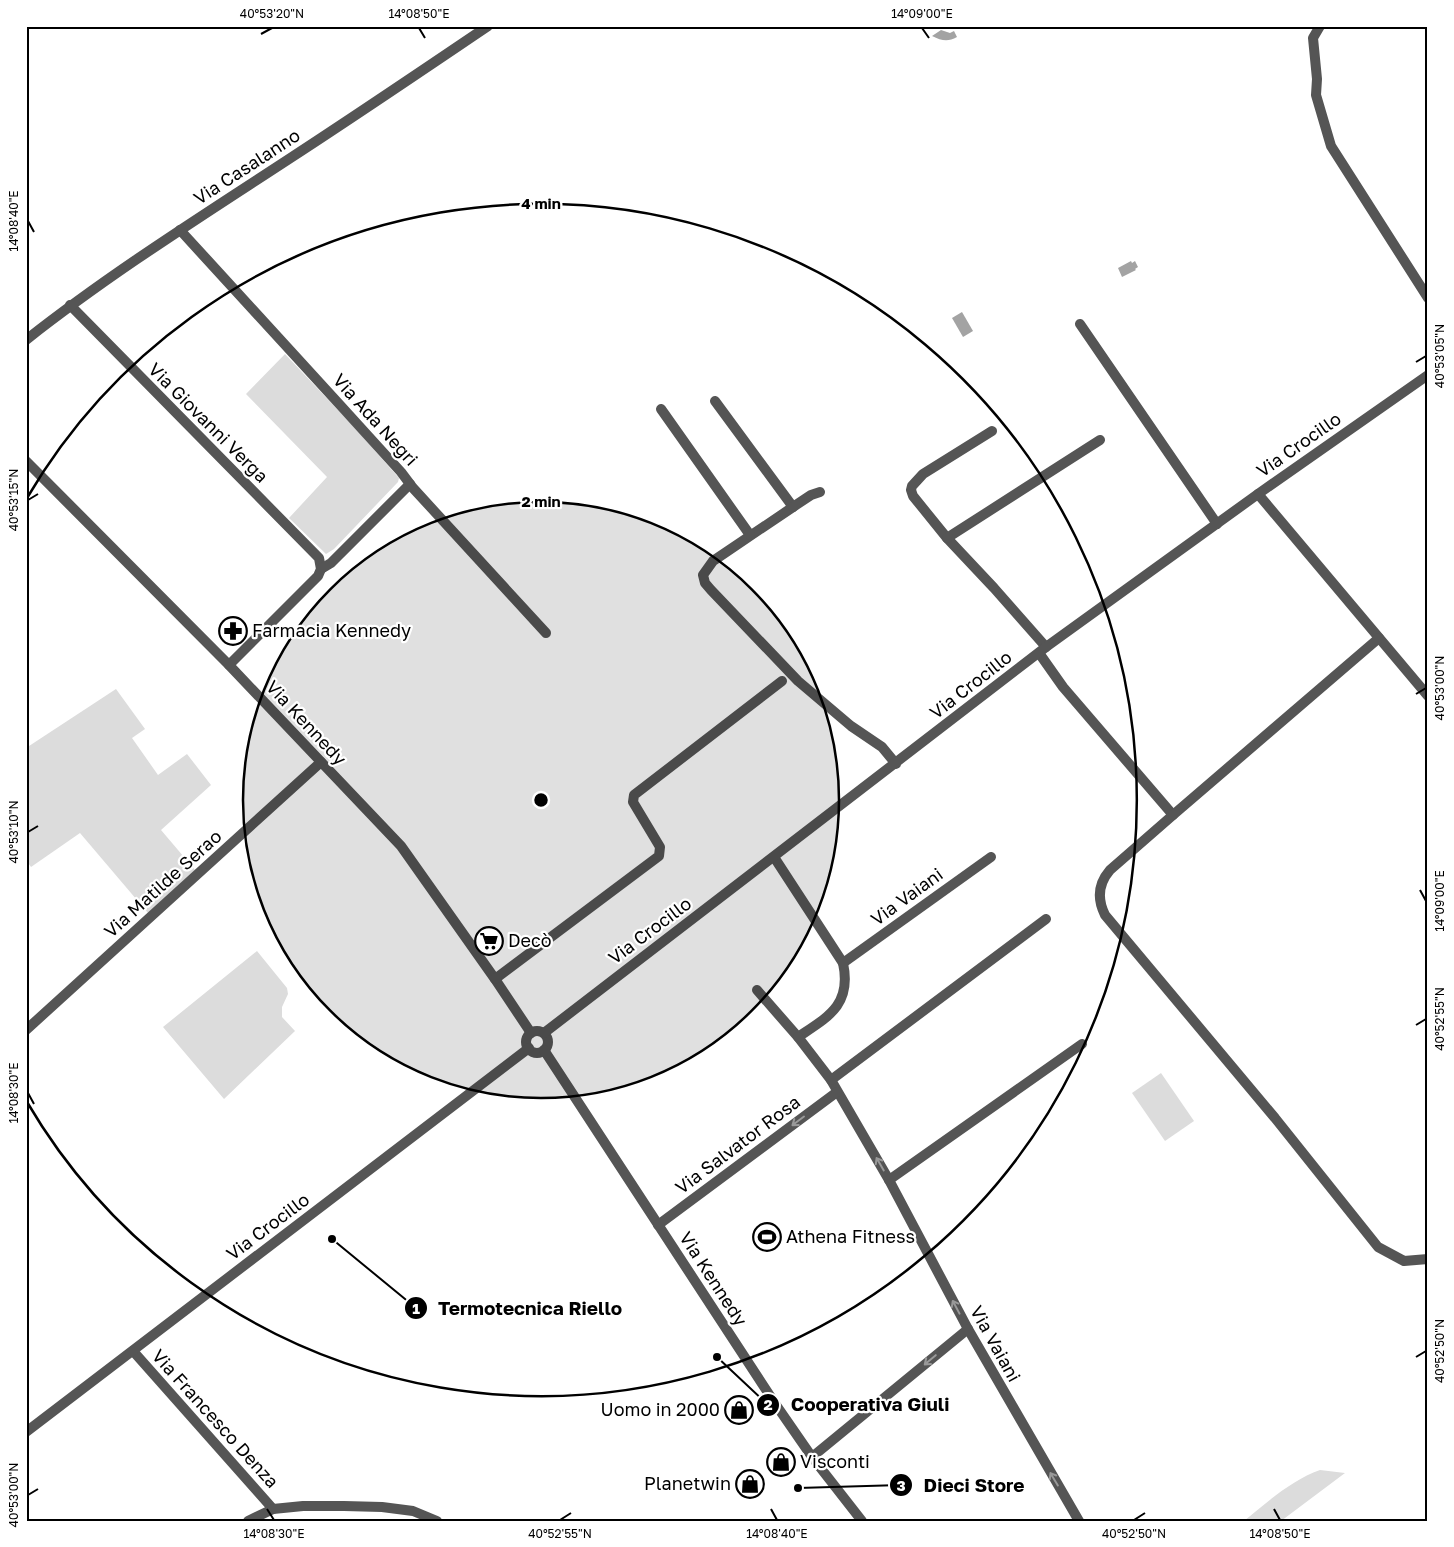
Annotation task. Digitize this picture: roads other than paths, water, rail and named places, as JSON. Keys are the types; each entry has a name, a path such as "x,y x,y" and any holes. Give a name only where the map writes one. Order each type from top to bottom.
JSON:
{"street":[{"name":"Via Casalanno","path":"26,340 70,305 180,230 346,122 488,26"},
{"path":"1320,26 1313,38 1317,79 1316,95 1330,146 1428,298"},
{"name":"Via Ada Negri","path":"180,230 342,406 546,634"},
{"name":"Via Giovanni Verga","path":"70,305 319,558 320,567"},
{"path":"1080,324 1217,524"},
{"name":"Via Crocillo","path":"544,1033 1043,650 1258,494 1428,375"},
{"path":"715,401 793,507"},
{"path":"661,409 750,535"},
{"path":"992,431 923,474 912,486 913,496 946,538 994,588 1043,650 1063,687 1173,815"},
{"path":"946,538 1100,440"},
{"name":"Via Kennedy","path":"26,461 230,665 401,846 531,1033"},
{"path":"230,665 318,576 320,567 330,563 410,484"},
{"path":"820,492 793,507 713,561 703,575 705,583 798,681 851,726 882,747 896,764"},
{"path":"1258,494 1428,696"},
{"path":"1379,638 1110,870 1102,882 1099,895 1105,916 1275,1118 1378,1247 1404,1261 1428,1259"},
{"path":"495,979 659,856 660,847 633,802 634,795 782,682"},
{"name":"Via Matilde Serao","path":"26,1030 321,762"},
{"path":"774,857 842,963 845,975 845,985 836,1008 828,1017 798,1037"},
{"name":"Via Vaiani","path":"842,963 991,857"},
{"path":"831,1080 1046,920"},
{"name":"Via Vaiani","path":"757,990 798,1037 831,1080 889,1180 968,1329 1078,1521"},
{"path":"537,1031 544,1033 548,1042 544,1050 535,1052 529,1048 526,1042 531,1033 537,1031"},
{"path":"889,1180 1082,1044"},
{"name":"Via Crocillo","path":"26,1432 529,1048"},
{"name":"Via Kennedy","path":"544,1050 774,1402 812,1457 862,1521"},
{"name":"Via Salvator Rosa","path":"658,1225 837,1092"},
{"path":"812,1457 968,1329"},
{"name":"Via Francesco Denza","path":"133,1351 273,1509"},
{"path":"248,1521 273,1509 303,1506 382,1507 413,1511 437,1521"}],"place":[{"name":"Farmacia Kennedy","path":"233,631"},
{"name":"Decò","path":"489,941"},
{"name":"Athena Fitness","path":"767,1237"},
{"name":"Termotecnica Riello","path":"332,1239"},
{"name":"Cooperativa Giuli","path":"717,1357"},
{"name":"Uomo in 2000","path":"739,1410"},
{"name":"Visconti","path":"781,1462"},
{"name":"Planetwin","path":"750,1484"},
{"name":"Dieci Store","path":"798,1488"}]}
